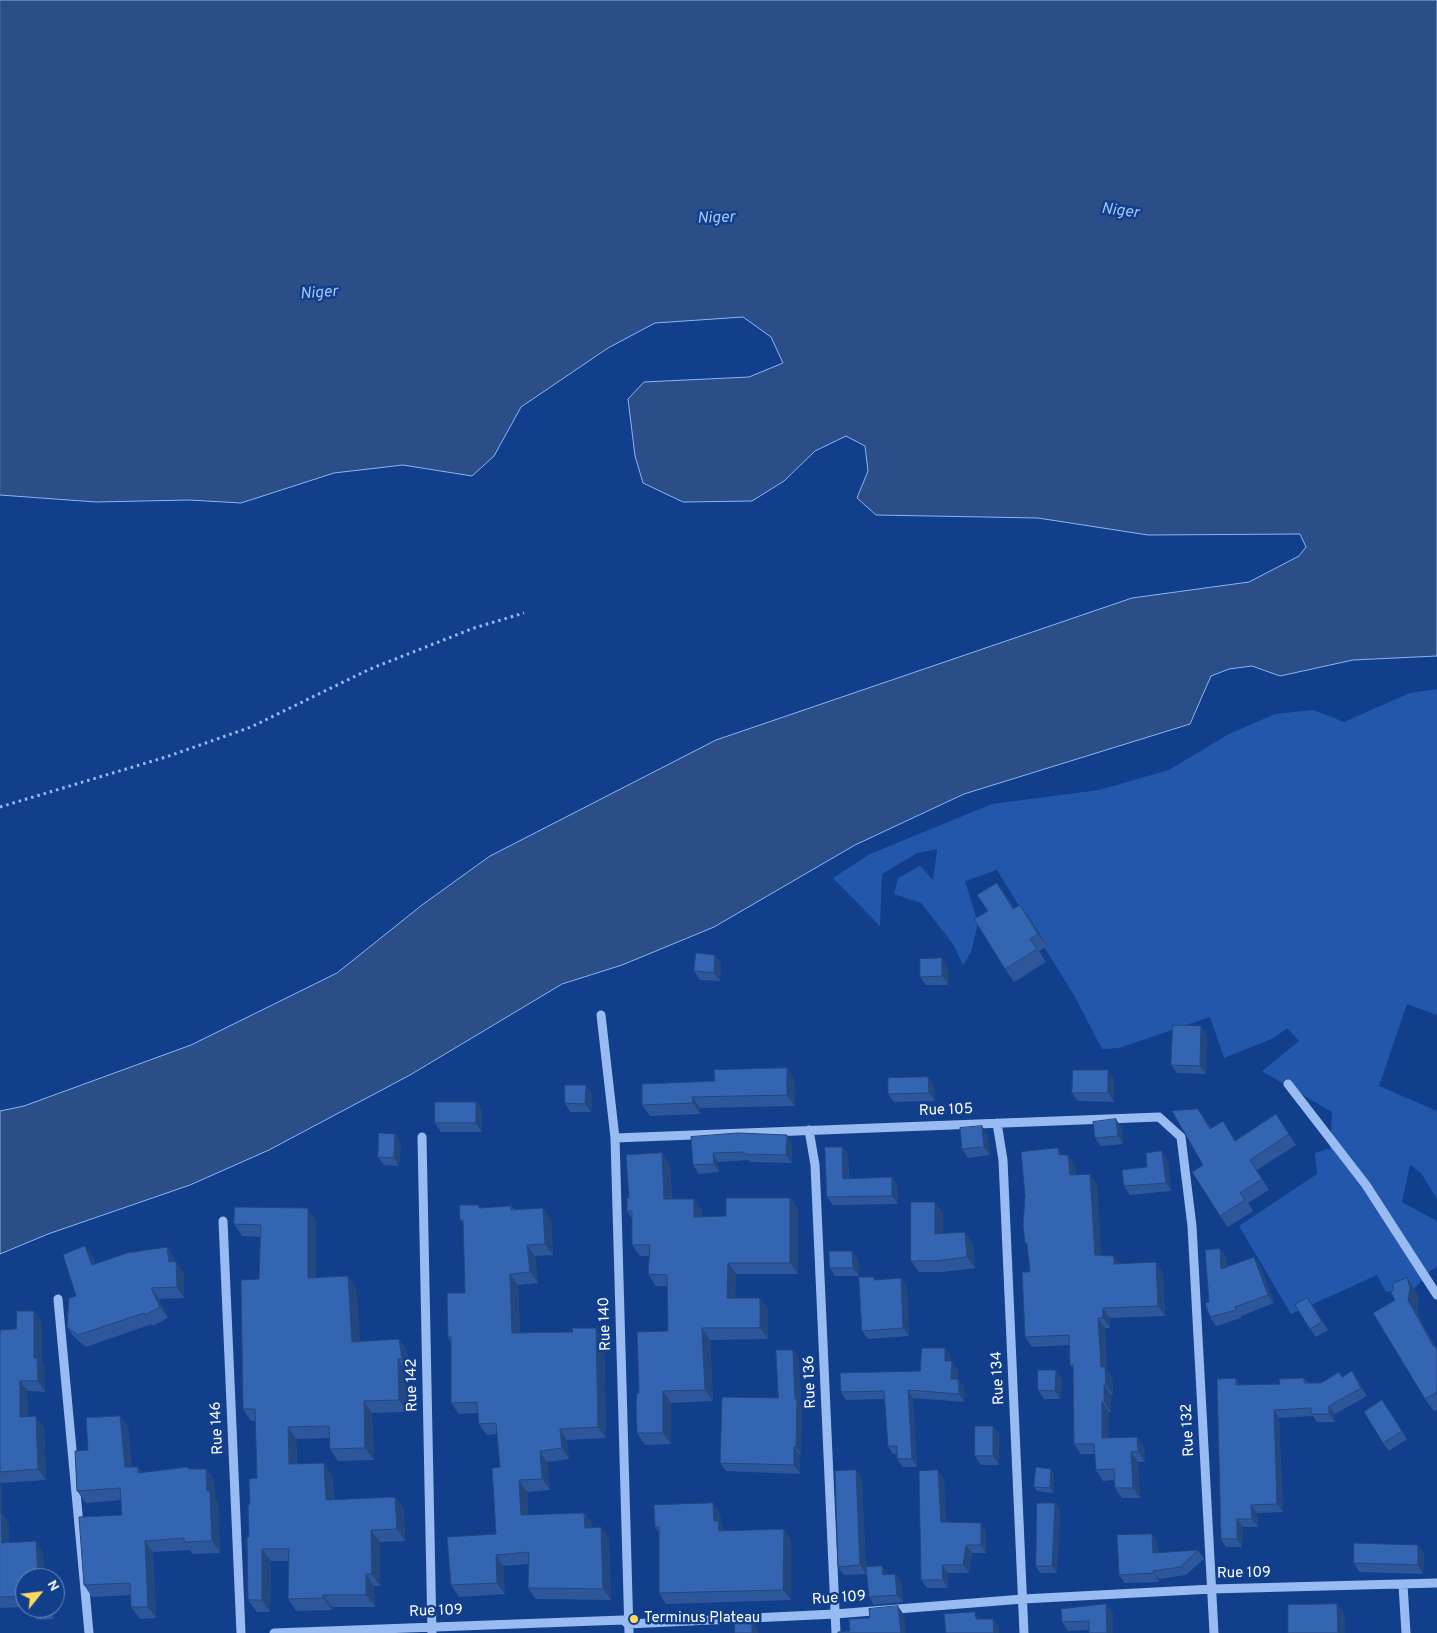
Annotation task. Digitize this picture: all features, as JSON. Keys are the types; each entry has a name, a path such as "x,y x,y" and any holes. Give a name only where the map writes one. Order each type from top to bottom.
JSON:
{"street":[{"name":"Rue 140","path":"601,1015 615,1138 629,1628"},
{"path":"1288,1084 1366,1186 1437,1295"},
{"name":"Rue 105","path":"615,1138 1159,1117 1181,1137 1192,1226"},
{"name":"Rue 134","path":"997,1123 1003,1160 1024,1633"},
{"name":"Rue 136","path":"810,1130 815,1165 836,1633"},
{"name":"Rue 142","path":"422,1137 431,1629"},
{"name":"Rue 146","path":"223,1221 241,1633"},
{"name":"Rue 132","path":"1192,1226 1214,1633"},
{"path":"58,1299 89,1633"},
{"name":"Rue 109","path":"274,1633 431,1629 623,1620 629,1628 1022,1599 1212,1588 1437,1583"},
{"path":"1403,1585 1406,1633"}],"path":[{"path":"0,807 166,757 251,727 370,669 474,628 524,613"}],"shaded area":[{"path":"1437,689 1437,1015 1407,1004 1379,1086 1437,1111 1437,1199 1421,1173 1410,1165 1402,1202 1437,1221 1437,1267 1431,1270 1415,1288 1386,1292 1377,1275 1291,1314 1239,1226 1317,1174 1315,1153 1327,1149 1330,1150 1332,1112 1262,1071 1299,1041 1287,1028 1274,1038 1224,1058 1210,1017 1119,1048 1102,1049 1075,997 997,870 965,881 978,923 971,952 963,965 953,944 921,903 894,894 898,878 920,866 933,880 937,849 917,853 882,874 880,926 833,878 870,854 992,804 1099,790 1169,770 1227,735 1275,714 1313,710 1344,722 1410,693"}],"water":[{"name":"Niger","path":"0,0 1437,0 1437,656 1353,660 1280,676 1252,666 1229,669 1211,676 1190,724 964,794 855,845 714,927 622,965 562,984 410,1075 269,1150 190,1185 48,1234 0,1254 0,1111 24,1106 191,1045 337,973 422,905 490,856 716,740 1132,598 1249,582 1299,556 1306,547 1300,534 1148,535 1038,518 876,515 857,498 868,471 865,446 846,436 815,451 784,481 752,501 683,502 643,483 635,456 628,399 644,382 749,377 783,363 771,337 743,317 655,323 608,348 521,407 494,456 472,476 403,465 334,473 241,503 189,500 96,502 0,495"}],"building":[{"path":"997,883 1013,909 1020,905 1038,934 1030,939 1037,949 1005,969 974,919 988,911 977,895"},
{"path":"696,953 715,955 714,973 694,971"},
{"path":"942,958 942,976 920,977 920,959"},
{"path":"1173,1025 1201,1026 1200,1066 1171,1065"},
{"path":"787,1068 787,1095 692,1097 693,1103 642,1105 642,1084 715,1081 714,1070"},
{"path":"1073,1070 1108,1070 1108,1093 1072,1093"},
{"path":"928,1077 929,1093 888,1094 888,1078"},
{"path":"565,1085 586,1085 585,1104 565,1103"},
{"path":"435,1102 476,1102 476,1123 435,1123"},
{"path":"1198,1109 1210,1129 1223,1121 1235,1141 1276,1114 1289,1134 1250,1160 1262,1179 1240,1193 1245,1200 1220,1216 1192,1172 1203,1165 1172,1111"},
{"path":"1116,1119 1118,1136 1095,1138 1093,1122"},
{"path":"982,1126 984,1147 962,1149 960,1128"},
{"path":"379,1133 395,1134 394,1158 378,1157"},
{"path":"738,1133 787,1135 786,1155 744,1154 744,1152 713,1153 714,1164 693,1165 691,1137"},
{"path":"825,1147 842,1147 843,1179 892,1177 892,1196 827,1197"},
{"path":"1058,1148 1059,1155 1068,1155 1070,1175 1090,1174 1095,1255 1114,1256 1114,1264 1156,1262 1158,1306 1103,1308 1103,1318 1098,1318 1101,1367 1105,1367 1106,1385 1104,1385 1104,1402 1102,1402 1102,1438 1137,1437 1138,1451 1131,1452 1133,1488 1115,1488 1114,1469 1096,1470 1094,1444 1074,1444 1073,1365 1070,1365 1069,1335 1025,1337 1022,1272 1030,1272 1023,1226 1025,1196 1021,1152"},
{"path":"1162,1151 1166,1183 1124,1186 1122,1170 1147,1167 1146,1153"},
{"path":"662,1153 664,1199 694,1199 694,1217 726,1216 726,1198 790,1198 790,1263 728,1263 727,1298 760,1298 760,1328 702,1328 705,1390 663,1391 663,1433 637,1433 636,1404 637,1393 639,1393 637,1332 668,1331 667,1275 648,1274 650,1245 632,1245 632,1211 627,1211 627,1198 629,1198 626,1155"},
{"path":"911,1202 935,1202 935,1234 965,1232 967,1257 935,1261 911,1261"},
{"path":"460,1205 479,1205 479,1208 511,1206 511,1210 543,1208 545,1244 527,1245 530,1272 510,1274 512,1333 573,1332 572,1328 596,1328 598,1427 560,1429 562,1448 540,1451 542,1479 519,1480 521,1515 584,1513 585,1528 601,1527 603,1589 528,1588 529,1552 496,1555 497,1583 451,1585 447,1537 496,1534 492,1468 500,1467 496,1423 479,1424 477,1402 451,1403 451,1337 448,1337 447,1293 465,1293 463,1220 460,1220"},
{"path":"235,1207 308,1208 308,1278 348,1276 352,1342 399,1339 402,1359 398,1359 399,1400 364,1401 365,1448 330,1449 329,1426 288,1427 289,1464 324,1463 326,1500 395,1497 397,1529 371,1530 372,1574 366,1574 366,1595 323,1595 323,1598 288,1599 289,1549 262,1549 262,1600 248,1600 247,1537 249,1537 249,1479 257,1478 255,1409 243,1409 241,1280 259,1279 261,1225 234,1224"},
{"path":"85,1246 92,1265 127,1253 167,1247 169,1262 176,1261 177,1287 151,1288 160,1307 145,1315 144,1313 78,1335 67,1327 69,1298 76,1296 63,1255"},
{"path":"1220,1249 1221,1269 1254,1257 1268,1295 1235,1307 1236,1310 1210,1317 1205,1303 1209,1302 1205,1250"},
{"path":"829,1251 852,1251 853,1268 830,1268"},
{"path":"859,1277 874,1277 874,1280 901,1278 903,1328 862,1331"},
{"path":"1407,1278 1410,1287 1408,1300 1434,1347 1437,1349 1437,1392 1425,1399 1373,1313 1395,1300 1391,1293 1394,1289 1392,1284"},
{"path":"1307,1298 1322,1322 1310,1329 1295,1305"},
{"path":"17,1311 34,1311 34,1358 37,1358 38,1381 20,1381 20,1417 36,1416 38,1469 0,1472 0,1330 16,1329"},
{"path":"922,1348 945,1348 945,1361 952,1361 951,1379 958,1379 959,1394 908,1390 912,1459 897,1459 897,1446 888,1446 884,1391 841,1392 840,1373 920,1371"},
{"path":"776,1350 793,1350 795,1399 797,1399 794,1465 720,1463 722,1397 778,1398"},
{"path":"1038,1370 1056,1370 1055,1391 1038,1390"},
{"path":"1352,1371 1361,1388 1329,1406 1329,1414 1311,1414 1311,1408 1274,1410 1277,1504 1251,1505 1252,1519 1237,1519 1237,1539 1221,1539 1217,1379 1236,1378 1236,1385 1280,1384 1279,1379 1304,1378 1304,1383 1321,1383 1339,1372 1342,1377"},
{"path":"1382,1400 1402,1431 1383,1443 1364,1412"},
{"path":"120,1416 125,1467 138,1467 138,1473 188,1467 188,1469 206,1469 207,1491 210,1491 212,1541 184,1542 184,1538 145,1541 148,1607 131,1607 130,1583 84,1585 79,1517 122,1515 120,1488 77,1491 75,1451 88,1450 86,1418"},
{"path":"975,1426 993,1426 993,1456 975,1456"},
{"path":"1036,1467 1051,1469 1050,1488 1034,1487"},
{"path":"856,1470 860,1565 838,1567 835,1471"},
{"path":"938,1470 941,1522 981,1523 981,1545 966,1545 963,1565 942,1565 943,1580 921,1580 919,1471"},
{"path":"713,1503 714,1521 718,1521 719,1531 784,1529 783,1590 659,1593 659,1527 655,1527 654,1505"},
{"path":"1037,1503 1055,1503 1052,1566 1036,1566"},
{"path":"1,1513 2,1543 36,1541 37,1568 15,1568 15,1596 0,1597"},
{"path":"1152,1534 1153,1553 1198,1550 1180,1567 1153,1571 1154,1573 1119,1575 1117,1535"},
{"path":"1354,1543 1418,1545 1418,1565 1354,1563"},
{"path":"882,1566 883,1575 895,1574 897,1595 869,1597 866,1567"},
{"path":"1106,1604 1107,1633 1089,1633 1089,1621 1062,1622 1061,1609"},
{"path":"1337,1604 1338,1633 1288,1633 1288,1605"},
{"path":"898,1606 901,1633 838,1633 850,1631 849,1619 870,1618 869,1609"},
{"path":"975,1612 976,1619 993,1619 994,1633 946,1633 944,1614"},
{"path":"735,1620 752,1620 752,1633 735,1633"}],"place":[{"name":"Terminus Plateau","path":"634,1619"}]}
